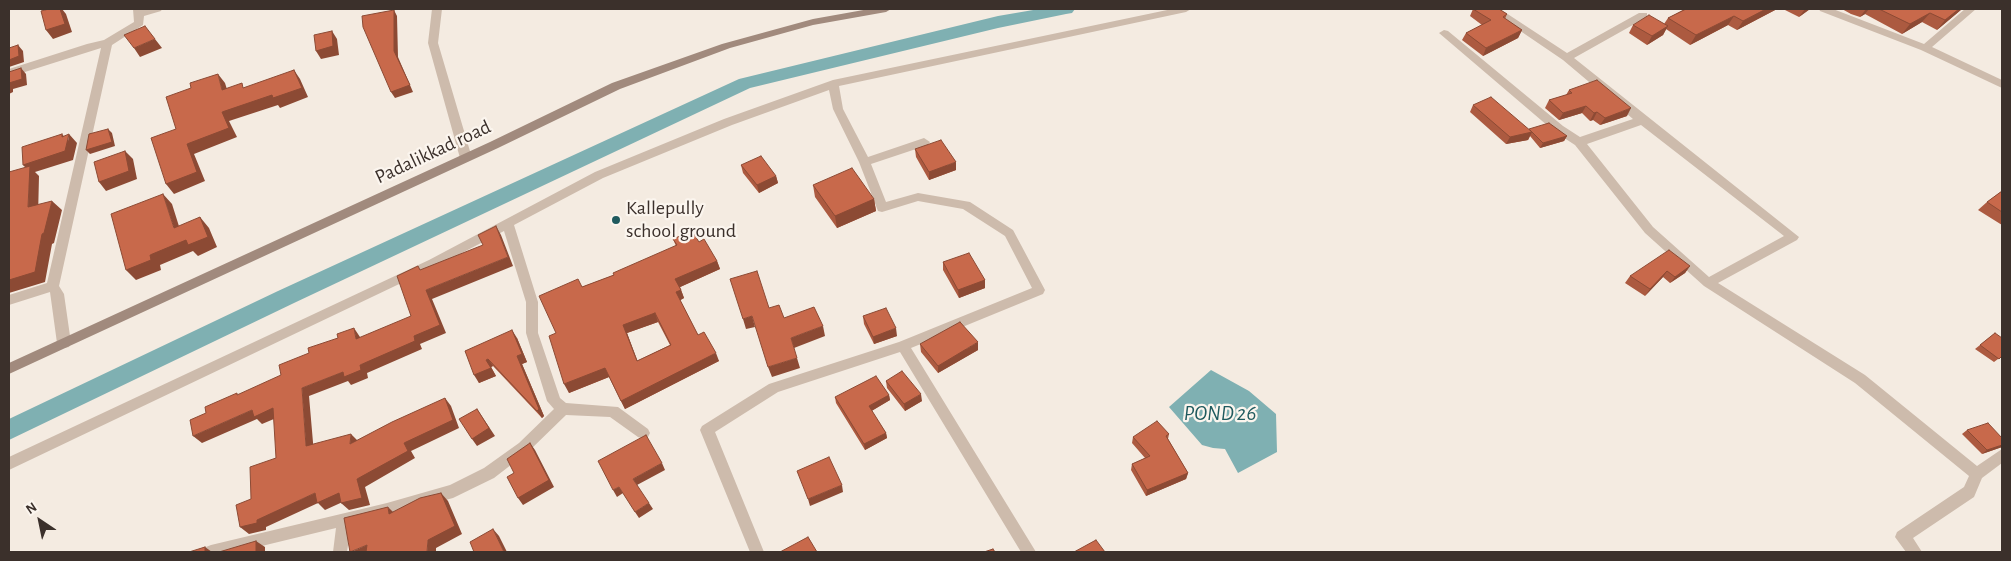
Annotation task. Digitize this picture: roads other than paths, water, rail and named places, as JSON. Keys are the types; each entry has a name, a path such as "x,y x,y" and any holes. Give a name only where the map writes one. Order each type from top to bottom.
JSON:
{"street":[{"path":"9,73 91,46 107,43 139,23 138,12 157,9"},
{"path":"437,9 433,43 466,158"},
{"name":"Padalikkad road","path":"9,370 466,158 616,86 726,46 813,22 886,9"},
{"path":"9,464 424,268 599,175 728,122 833,84 1186,9"},
{"path":"1493,9 1567,58 1642,120 1793,237 1708,283"},
{"path":"1824,9 1924,48 2002,84"},
{"path":"1924,48 1971,9"},
{"path":"1567,58 1642,15"},
{"path":"1444,33 1560,129 1579,142 1649,230 1708,283 1860,379 1977,474"},
{"path":"64,343 58,294 53,286 107,43"},
{"path":"757,552 707,430 774,388 902,346 1039,290 1009,233 966,205 918,197 882,208 865,162 838,109 833,84"},
{"path":"1579,142 1642,120"},
{"path":"865,162 924,142"},
{"path":"508,224 532,302 532,333 554,401 564,409 614,411 643,432"},
{"path":"9,300 53,286"},
{"path":"902,346 1029,552"},
{"path":"212,552 387,510 452,491 489,473 524,447 564,409"},
{"path":"1915,552 1902,537 1969,492 1977,474 2002,455"},
{"path":"340,552 344,520"}],"water":[{"name":"POND 26","path":"1211,370 1249,391 1276,414 1277,452 1238,473 1225,449 1202,445 1169,407"}],"waterway":[{"path":"9,430 286,297 745,83 998,22 1066,9"}],"place":[{"name":"Kallepully school ground","path":"616,220"}]}
